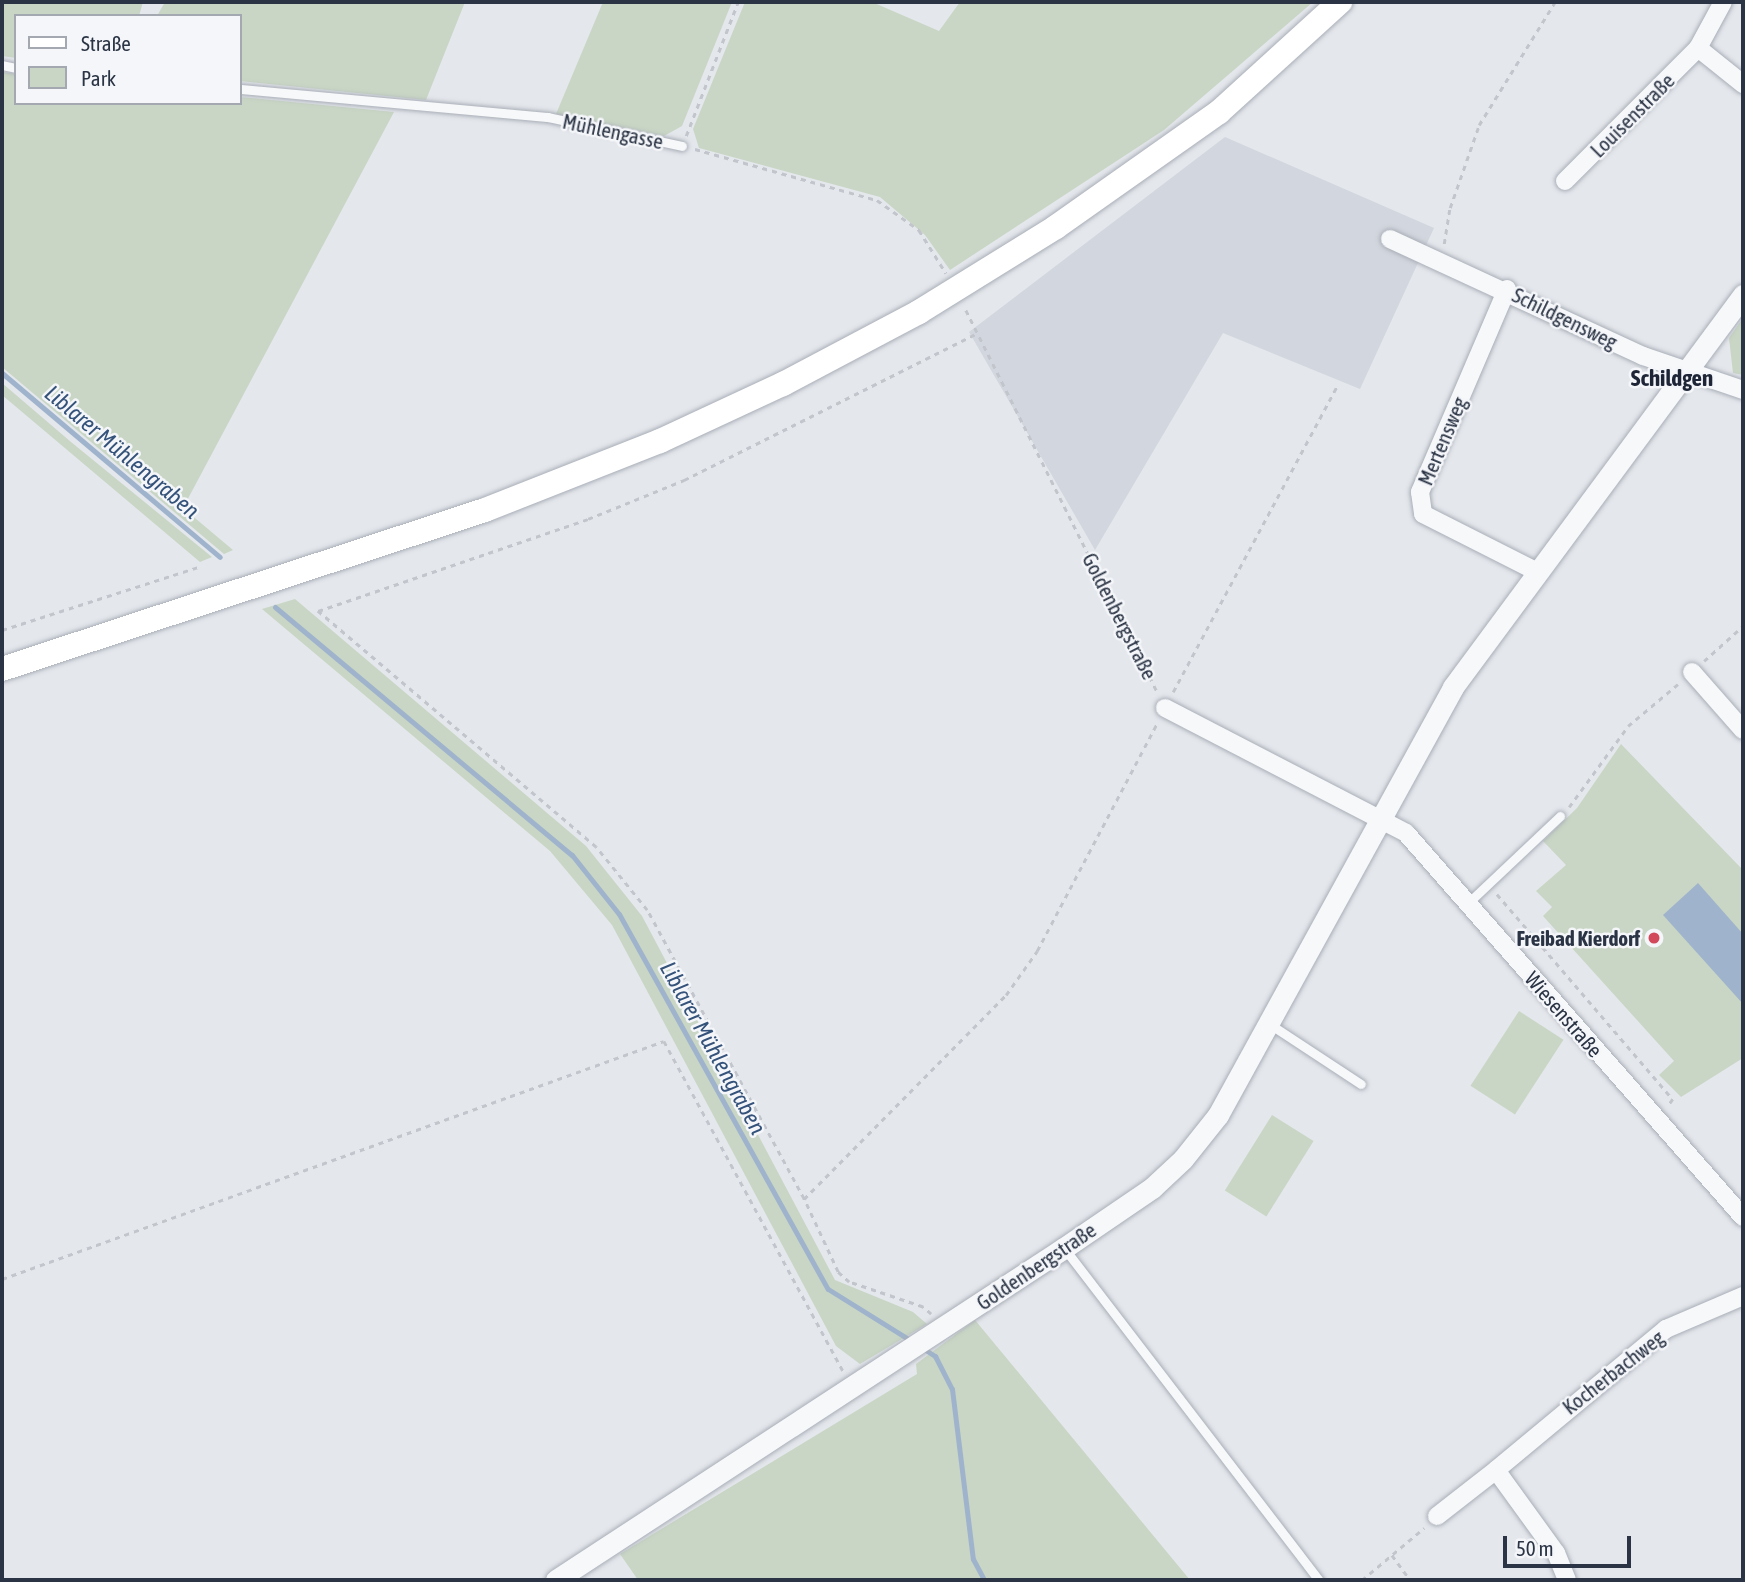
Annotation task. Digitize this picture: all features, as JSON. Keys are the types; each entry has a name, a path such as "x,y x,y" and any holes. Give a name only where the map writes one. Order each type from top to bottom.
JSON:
{"main road":[{"path":"2,669 485,510 660,442 783,384 919,312 1056,227 1219,112 1340,2"}],"street":[{"name":"Louisenstraße","path":"1565,181 1698,48 1723,2"},
{"path":"1698,48 1743,84"},
{"name":"Schildgensweg","path":"1391,239 1507,289 1643,356 1743,390"},
{"name":"Mertensweg","path":"1507,289 1420,492 1423,514 1538,572"},
{"name":"Goldenbergstraße","path":"556,1580 853,1389 1064,1248 1152,1188 1183,1159 1218,1115 1266,1022 1453,687 1689,373 1743,295"},
{"path":"1692,672 1743,730"},
{"path":"1165,708 1379,820"},
{"name":"Wiesenstraße","path":"1379,820 1406,834 1743,1217"},
{"name":"Kocherbachweg","path":"1437,1516 1666,1329 1743,1296"},
{"path":"1496,1470 1556,1553 1567,1580"}],"lane":[{"name":"Mühlengasse","path":"242,89 548,117 682,146"},
{"path":"1467,904 1560,816"},
{"path":"1266,1022 1361,1084"},
{"path":"1064,1248 1319,1580"}],"path":[{"path":"682,146 738,2"},
{"path":"1442,259 1450,208 1479,125 1555,2"},
{"name":"Mühlengasse","path":"682,146 877,200 919,230 946,274"},
{"name":"Goldenbergstraße","path":"966,310 1165,708"},
{"path":"941,1329 923,1307 849,1282 838,1272 804,1199 647,910 596,846 318,611 588,519 684,480 978,332"},
{"path":"804,1199 1006,995 1037,951 1338,384"},
{"path":"2,630 201,566"},
{"path":"1560,816 1628,726 1743,626"},
{"path":"1488,884 1673,1099 1659,1121"},
{"path":"2,1279 664,1041 853,1389"},
{"path":"1362,1580 1437,1516"},
{"path":"1392,1555 1410,1580"}],"shaded area":[{"path":"1225,137 1434,228 1360,389 1223,333 1095,550 969,332"}],"green space":[{"path":"2,2 143,2 140,14 14,14 14,58 2,56"},
{"path":"165,2 465,2 426,100 242,81 242,14 158,14"},
{"path":"603,2 732,2 682,126 664,136 556,114"},
{"path":"745,2 872,2 939,31 960,2 1313,2 1164,130 950,270 925,235 880,197 699,148 693,129"},
{"path":"2,72 14,74 14,105 242,105 242,97 394,112 183,508 233,550 224,554 2,367"},
{"path":"1743,318 1743,375 1733,373 1729,338"},
{"path":"2,383 212,557 200,562 2,395"},
{"path":"295,599 586,846 642,916 835,1280 913,1312 927,1324 860,1364 836,1346 612,925 550,851 262,609"},
{"name":"Freibad Kierdorf","path":"1621,744 1743,870 1743,1058 1681,1097 1659,1075 1674,1061 1543,916 1552,907 1536,891 1566,865 1543,841 1577,808"},
{"path":"1519,1011 1563,1040 1515,1115 1471,1086"},
{"path":"1272,1115 1314,1141 1266,1216 1225,1190"},
{"path":"975,1320 1190,1580 638,1580 620,1554 917,1374 916,1364"}],"water":[{"path":"1698,883 1743,934 1743,1004 1663,915"}],"waterway":[{"name":"Liblarer Mühlengraben","path":"2,373 220,557"},
{"name":"Liblarer Mühlengraben","path":"275,607 572,855 619,914 828,1289 913,1342"},
{"name":"Liblarer Mühlengraben","path":"921,1347 935,1356 952,1389 973,1559 984,1580"}],"place":[{"name":"Freibad Kierdorf","path":"1654,938"}],"district":[{"name":"Schildgen","path":"1672,378"}]}
